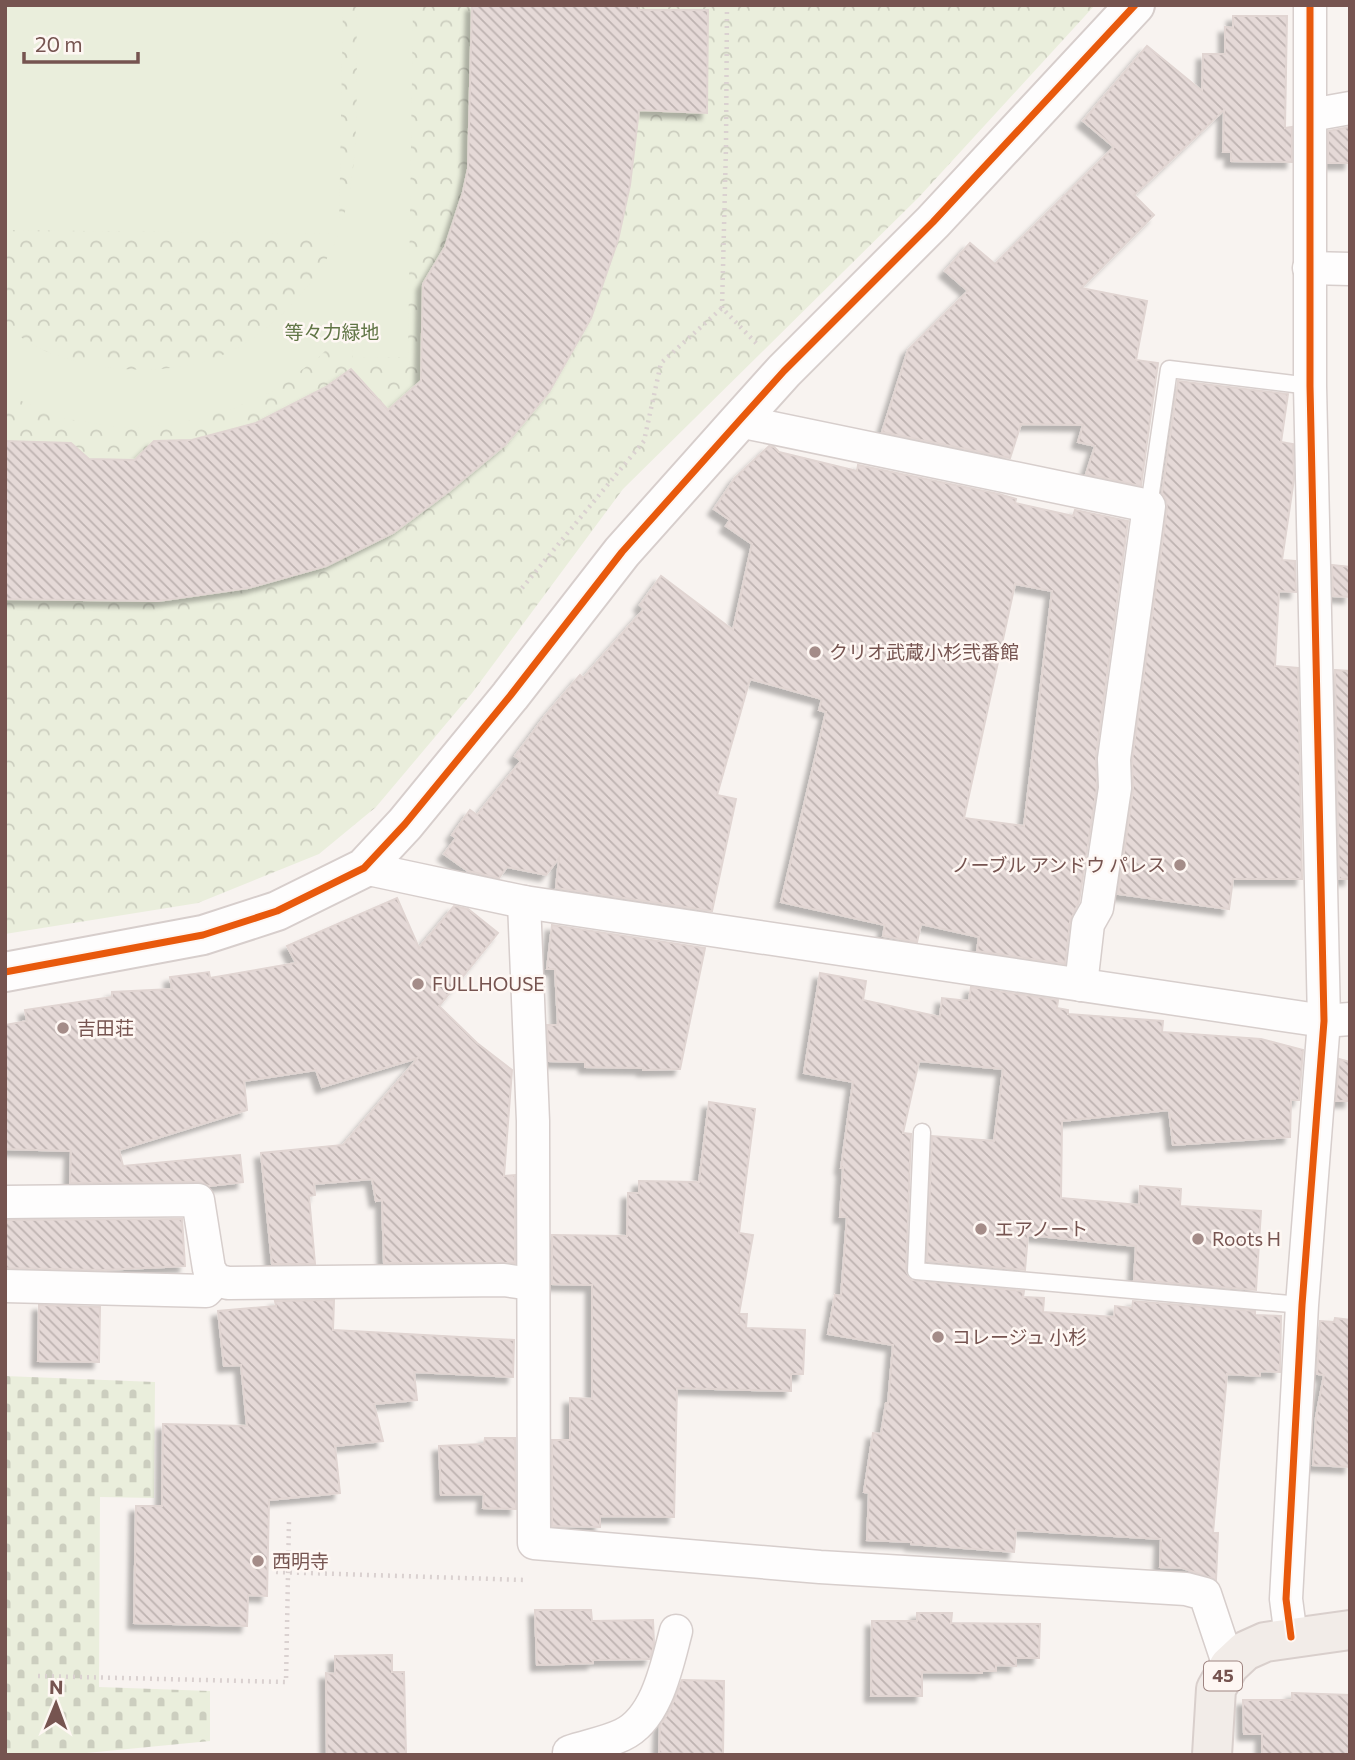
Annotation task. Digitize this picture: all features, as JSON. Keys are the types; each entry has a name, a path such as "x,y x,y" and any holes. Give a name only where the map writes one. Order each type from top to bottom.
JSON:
{"main road":[{"name":"45","path":"1212,1755 1216,1689 1229,1666 1245,1651 1265,1642 1350,1630"}],"street":[{"path":"5,972 203,935 277,911 364,868 405,824 510,696 622,552 739,421 784,371 933,222 1135,5"},
{"path":"1291,1637 1286,1600 1302,1305 1337,1020 1310,386 1310,5"},
{"path":"1311,115 1350,108"},
{"path":"1309,268 1350,269"},
{"path":"739,421 1149,506 1114,759 1115,788 1097,908 1087,924 1081,985"},
{"path":"364,868 524,902 1081,985 1337,1020"},
{"path":"524,902 533,1121 531,1284 534,1543 820,1567 1186,1589 1205,1594 1229,1666"},
{"path":"5,1202 198,1200 209,1269 216,1280 228,1283 505,1280 531,1284"},
{"path":"5,1286 206,1291 216,1280"},
{"path":"569,1755 569,1752 624,1734 645,1716 663,1681 676,1631"}],"lane":[{"path":"1149,506 1169,369 1310,386"},
{"path":"922,1132 916,1271 1302,1305"}],"path":[{"path":"727,5 722,308 784,371"},
{"path":"522,588 644,441 661,363 722,308"},
{"path":"38,1676 286,1682 289,1521"}],"green space":[{"name":"等々力緑地","path":"5,5 1095,5 919,197 623,489 472,693 376,807 319,854 198,903 5,934"},
{"path":"5,5 343,5 339,230 347,206 355,150 357,5 413,5 408,357 353,358 352,324 318,358 273,391 230,410 173,425 124,428 61,418 5,394 5,325 28,342 51,353 98,366 149,369 197,364 230,352 275,321 308,286 332,250 338,234 5,230"},
{"path":"5,1376 155,1382 154,1498 100,1497 99,1687 210,1691 210,1741 66,1755 5,1755"}],"building":[{"path":"472,5 639,5 639,10 708,10 707,113 639,110 630,185 618,240 591,318 549,392 506,444 448,492 393,533 326,566 248,588 158,601 5,599 5,441 71,443 89,459 135,460 154,441 192,440 256,423 326,387 351,369 388,410 421,381 423,284 445,247 468,169"},
{"path":"1233,16 1287,16 1285,128 1292,127 1292,162 1231,161 1231,152 1223,152 1224,110 1134,195 1154,215 1081,288 1147,301 1136,360 1158,363 1141,486 1086,474 1095,446 1078,442 1083,425 1021,424 1010,458 882,432 908,350 968,291 945,271 970,243 995,264 1114,147 1083,121 1147,46 1202,91 1203,54 1225,54 1225,27 1233,28"},
{"path":"1350,127 1350,163 1328,163 1328,131"},
{"path":"1178,381 1288,394 1281,442 1293,444 1294,479 1282,560 1295,561 1296,592 1279,591 1275,666 1298,668 1302,879 1233,879 1229,909 1118,894 1133,791 1132,760 1167,509 1162,493"},
{"path":"769,446 779,452 857,471 858,465 999,494 1016,499 1015,503 1073,516 1075,510 1128,521 1096,756 1097,787 1079,902 1070,922 1065,964 977,951 979,937 921,924 917,942 883,936 885,925 781,902 826,712 819,710 822,699 750,679 717,795 736,799 712,911 556,888 559,858 546,875 507,867 499,878 468,871 444,854 456,838 452,835 470,810 477,815 521,761 515,756 545,716 580,675 583,678 644,609 640,605 661,576 733,630 752,544 726,526 730,520 714,509 735,478","holes":["1015,584 1052,591 1024,826 964,818"]},
{"path":"1332,565 1350,567 1350,597 1333,596"},
{"path":"1335,670 1350,671 1350,879 1339,879"},
{"path":"397,898 419,948 454,906 468,909 498,933 439,1006 477,1043 512,1070 504,1176 515,1175 515,1263 384,1263 382,1200 376,1201 372,1179 314,1184 315,1195 309,1196 315,1264 272,1264 261,1153 343,1145 418,1058 322,1087 316,1070 244,1081 247,1110 119,1150 123,1166 240,1155 243,1182 209,1186 198,1182 70,1183 71,1151 5,1149 5,1025 27,1021 25,1010 112,997 112,992 172,989 170,977 209,972 210,978 296,963 287,946"},
{"path":"552,925 705,948 680,1069 585,1067 585,1062 549,1061 547,1025 558,1025 555,969 547,969"},
{"path":"820,973 866,981 863,1000 940,1017 942,998 969,1001 971,987 1058,1000 1057,1008 1068,1010 1068,1014 1163,1021 1162,1032 1261,1039 1303,1050 1299,1100 1291,1100 1290,1137 1173,1145 1169,1110 1062,1121 1061,1198 1139,1205 1140,1186 1181,1189 1180,1206 1261,1211 1256,1290 1134,1280 1136,1246 1028,1235 1025,1270 927,1261 932,1136 994,1141 1003,1069 919,1061 903,1133 911,1134 906,1271 911,1280 1024,1291 1023,1297 1044,1298 1043,1312 1114,1317 1115,1306 1132,1308 1133,1301 1255,1311 1255,1315 1281,1316 1280,1372 1260,1371 1260,1376 1227,1374 1213,1533 1218,1533 1216,1580 1183,1568 1160,1567 1161,1539 1016,1530 1014,1552 867,1540 869,1493 864,1492 873,1433 881,1434 888,1403 893,1345 828,1334 835,1295 841,1296 847,1217 840,1217 841,1168 853,1082 804,1073"},
{"path":"1339,1059 1350,1062 1350,1101 1336,1101"},
{"path":"709,1102 755,1109 739,1233 753,1235 739,1314 747,1314 746,1328 805,1330 803,1374 791,1374 791,1391 677,1388 674,1517 600,1516 600,1527 552,1526 552,1440 570,1440 570,1398 592,1399 592,1285 552,1284 552,1235 627,1236 628,1193 639,1193 639,1181 699,1182"},
{"path":"182,1219 185,1266 103,1270 5,1268 5,1220"},
{"path":"334,1300 333,1330 514,1340 513,1377 414,1372 417,1400 374,1404 383,1441 335,1446 340,1493 269,1500 267,1596 248,1595 247,1626 134,1623 136,1506 162,1506 163,1424 247,1426 241,1365 224,1366 218,1311 276,1306 275,1301"},
{"path":"39,1305 100,1307 99,1362 38,1361"},
{"path":"1335,1318 1350,1320 1350,1467 1313,1465 1316,1417 1324,1375 1317,1374 1320,1321 1334,1322"},
{"path":"485,1438 515,1438 516,1509 483,1508 484,1494 441,1495 439,1446 484,1444"},
{"path":"535,1610 591,1610 592,1621 653,1620 654,1645 650,1659 537,1665"},
{"path":"917,1613 952,1613 951,1623 1040,1624 1039,1658 1016,1658 1016,1666 996,1665 996,1671 982,1673 922,1672 922,1696 871,1696 872,1621 917,1621"},
{"path":"392,1655 392,1672 404,1672 406,1755 327,1755 326,1673 335,1674 335,1656"},
{"path":"682,1680 724,1681 723,1755 659,1753 660,1725 669,1712"},
{"path":"1292,1693 1350,1695 1350,1755 1262,1755 1262,1734 1244,1734 1243,1700 1292,1700"}],"cycle path":[{"path":"5,972 203,935 277,911 364,868 405,824 510,696 622,552 739,421 784,371 933,222 1135,5"},
{"path":"1291,1637 1286,1599 1302,1305 1324,1021 1310,386 1310,5"}],"place":[{"name":"クリオ武蔵小杉弐番館","path":"815,652"},
{"name":"ノーブル アンドウ パレス","path":"1180,865"},
{"name":"FULLHOUSE","path":"418,984"},
{"name":"吉田荘","path":"63,1028"},
{"name":"エアノート","path":"981,1229"},
{"name":"Roots H","path":"1198,1239"},
{"name":"コレージュ 小杉","path":"938,1337"},
{"name":"西明寺","path":"258,1561"}]}
